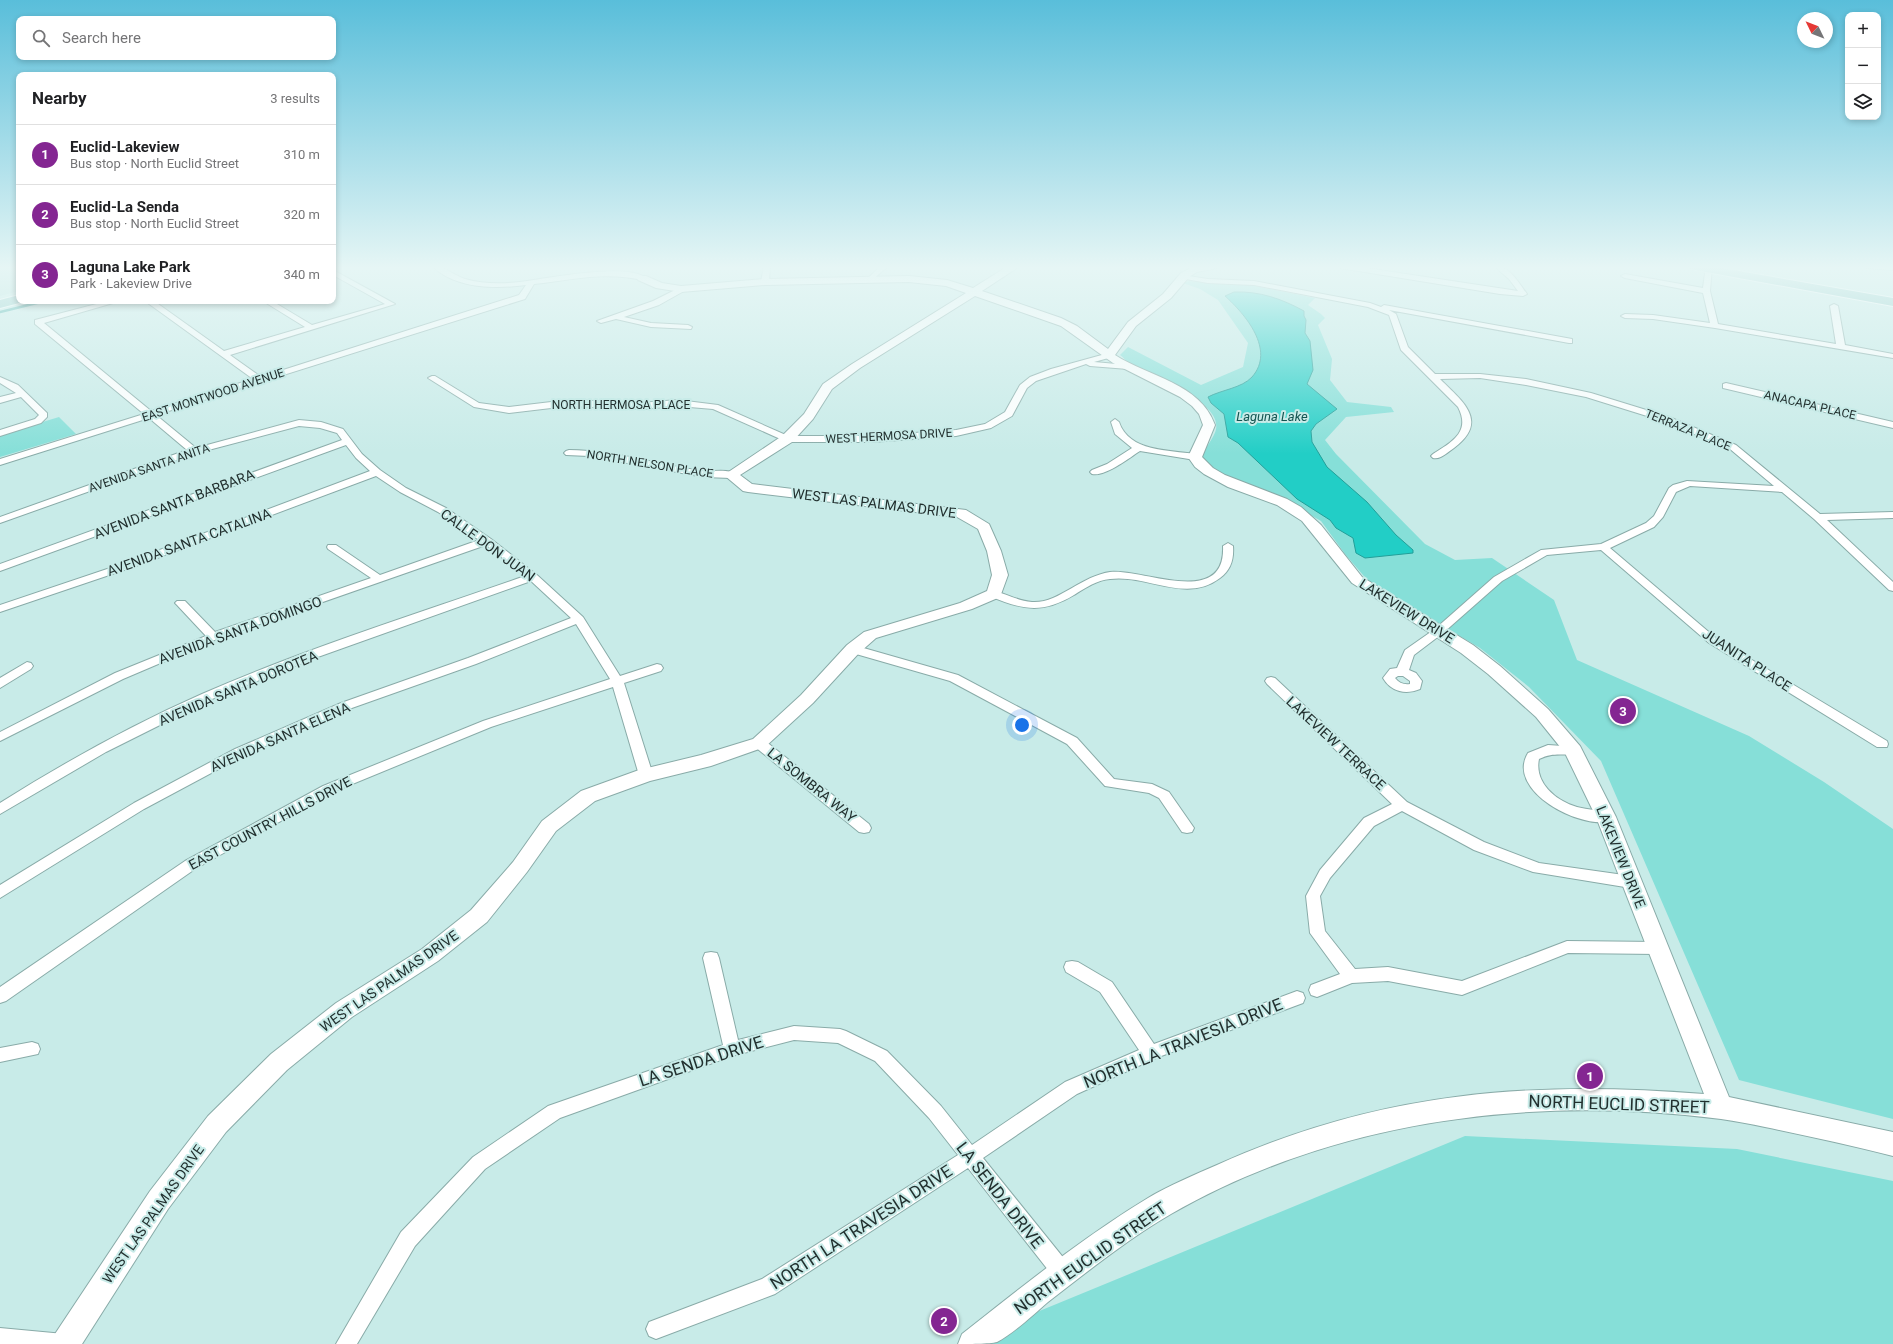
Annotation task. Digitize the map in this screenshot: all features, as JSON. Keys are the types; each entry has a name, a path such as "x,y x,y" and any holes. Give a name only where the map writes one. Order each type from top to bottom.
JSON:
{"street":[{"path":"46,329 194,451"},
{"path":"188,329 260,380"},
{"path":"223,354 309,329"},
{"name":"EAST MONTWOOD AVENUE","path":"0,462 424,329"},
{"path":"731,475 787,439 809,416 827,387 856,366 915,329"},
{"path":"1074,329 1128,367 1172,388 1196,403 1204,411 1209,420 1209,430 1195,457 1138,448 1118,432 1115,422"},
{"path":"1109,355 1128,329"},
{"path":"1397,329 1404,348 1462,406 1466,414 1466,430 1461,439 1436,456"},
{"path":"1502,329 1570,341"},
{"path":"1731,329 1893,356"},
{"path":"1838,329 1841,348"},
{"name":"WEST HERMOSA DRIVE","path":"787,439 871,439 924,436 975,430 992,424 1006,416 1011,411 1023,388 1033,379 1054,371 1109,355"},
{"name":"WEST HERMOSA DRIVE","path":"1085,363 1128,367"},
{"name":"TERRAZA PLACE","path":"1434,377 1480,376 1526,382 1588,395 1666,419 1733,447 1782,489 1818,517 1893,588"},
{"name":"NORTH HERMOSA PLACE","path":"432,378 477,405 508,410 568,403 640,406 678,403 715,407 787,439"},
{"path":"0,379 13,385 44,415 44,418 38,421 0,433"},
{"name":"ANACAPA PLACE","path":"1726,386 1893,425"},
{"path":"0,400 22,394"},
{"name":"AVENIDA SANTA ANITA","path":"0,520 194,451 299,424"},
{"name":"CALLE DON JUAN","path":"299,424 321,425 340,431 360,456 376,472 403,490 442,510 487,541 533,577 579,619 616,680 630,719 646,774"},
{"name":"AVENIDA SANTA BARBARA","path":"0,568 98,533 236,480 348,441"},
{"path":"1095,472 1110,466 1138,448"},
{"name":"NORTH NELSON PLACE","path":"569,453 588,453 704,474 731,475"},
{"name":"LAKEVIEW DRIVE","path":"1195,457 1197,463 1207,471 1282,502 1302,514 1318,529 1349,572 1357,580 1468,649 1542,713 1573,750 1606,817 1721,1107"},
{"name":"AVENIDA SANTA CATALINA","path":"0,609 193,542 376,472"},
{"name":"WEST LAS PALMAS DRIVE","path":"64,1344 164,1194 217,1124 279,1062 344,1010 430,955 479,916 520,867 549,826 588,796 646,774 704,761 759,743 807,698 853,649 870,635 966,606 994,594 1000,575 994,551 984,527 961,513 748,488 731,475"},
{"path":"1402,672 1409,653 1439,631 1498,579 1545,552 1603,547 1650,525 1658,517 1669,494 1676,487 1690,483 1782,489"},
{"path":"1818,517 1893,514"},
{"name":"AVENIDA SANTA DOMINGO","path":"0,737 119,676 213,637 487,541"},
{"path":"994,594 1015,603 1035,606 1054,602 1095,578 1113,575 1135,576 1168,584 1188,585 1208,582 1221,572 1229,560 1228,546"},
{"path":"332,547 379,579"},
{"name":"JUANITA PLACE","path":"1603,547 1713,641 1882,744"},
{"name":"AVENIDA SANTA DOROTEA","path":"0,809 35,787 121,739 200,701 279,667 533,577"},
{"path":"181,602 213,637"},
{"name":"AVENIDA SANTA ELENA","path":"0,892 138,806 240,752 345,706 472,661 579,619"},
{"path":"853,649 954,678 1072,741 1110,783 1152,789 1164,795 1187,828"},
{"path":"0,684 27,666"},
{"name":"EAST COUNTRY HILLS DRIVE","path":"0,996 190,865 328,790 487,724 656,668"},
{"name":"LAKEVIEW TERRACE","path":"1271,681 1402,805 1479,846 1538,868 1631,882"},
{"name":"LA SOMBRA WAY","path":"759,743 864,828"},
{"path":"1573,750 1548,749 1533,756 1531,769 1535,781 1545,796 1565,808 1586,815 1606,817"},
{"path":"1351,976 1318,933 1313,896 1325,874 1369,822 1402,805"},
{"path":"1317,990 1351,976 1388,974 1462,988 1567,947 1658,948"},
{"path":"711,958 732,1049"},
{"path":"1072,967 1106,988 1150,1053"},
{"name":"NORTH LA TRAVESIA DRIVE","path":"656,1329 768,1287 970,1157 1071,1088 1150,1053 1297,998"},
{"name":"LA SENDA DRIVE","path":"346,1344 408,1239 479,1163 554,1112 732,1049 794,1032 840,1036 881,1056 935,1112 1063,1273"},
{"path":"0,1055 32,1049"},
{"name":"NORTH EUCLID STREET","path":"972,1344 1063,1273 1154,1210 1239,1166 1314,1137 1384,1119 1453,1107 1527,1100 1580,1099 1643,1101 1721,1107 1834,1129 1893,1144"},
{"path":"0,1338 64,1344"}],"shaded area":[{"path":"1238,329 1320,329 1332,359 1330,380 1347,402 1391,407 1394,412 1346,417 1325,440 1336,454 1425,544 1455,560 1492,558 1554,600 1577,660 1749,736 1824,782 1893,829 1893,1119 1739,1080 1601,761 1529,687 1480,648 1369,582 1345,554 1321,521 1275,495 1239,482 1207,467 1201,456 1215,432 1215,418 1207,408 1196,399 1182,390 1129,363 1120,355 1128,347 1201,385 1243,367 1248,343"},
{"path":"59,417 76,434 0,457 0,435"},
{"path":"1465,1136 1737,1149 1893,1181 1893,1344 989,1344 1037,1312"}],"water":[{"name":"Laguna Lake","path":"1253,329 1305,329 1305,333 1310,341 1313,370 1307,384 1337,409 1316,424 1311,431 1312,442 1327,467 1367,502 1396,535 1413,550 1413,553 1365,558 1356,553 1353,538 1336,528 1330,520 1297,499 1238,443 1228,437 1224,414 1211,403 1208,397 1243,384 1252,377 1259,367 1261,355"}],"place":[{"name":"Laguna Lake Park","path":"1623,711"},
{"name":"Euclid-Lakeview","path":"1590,1076"},
{"name":"Euclid-La Senda","path":"944,1321"}]}
